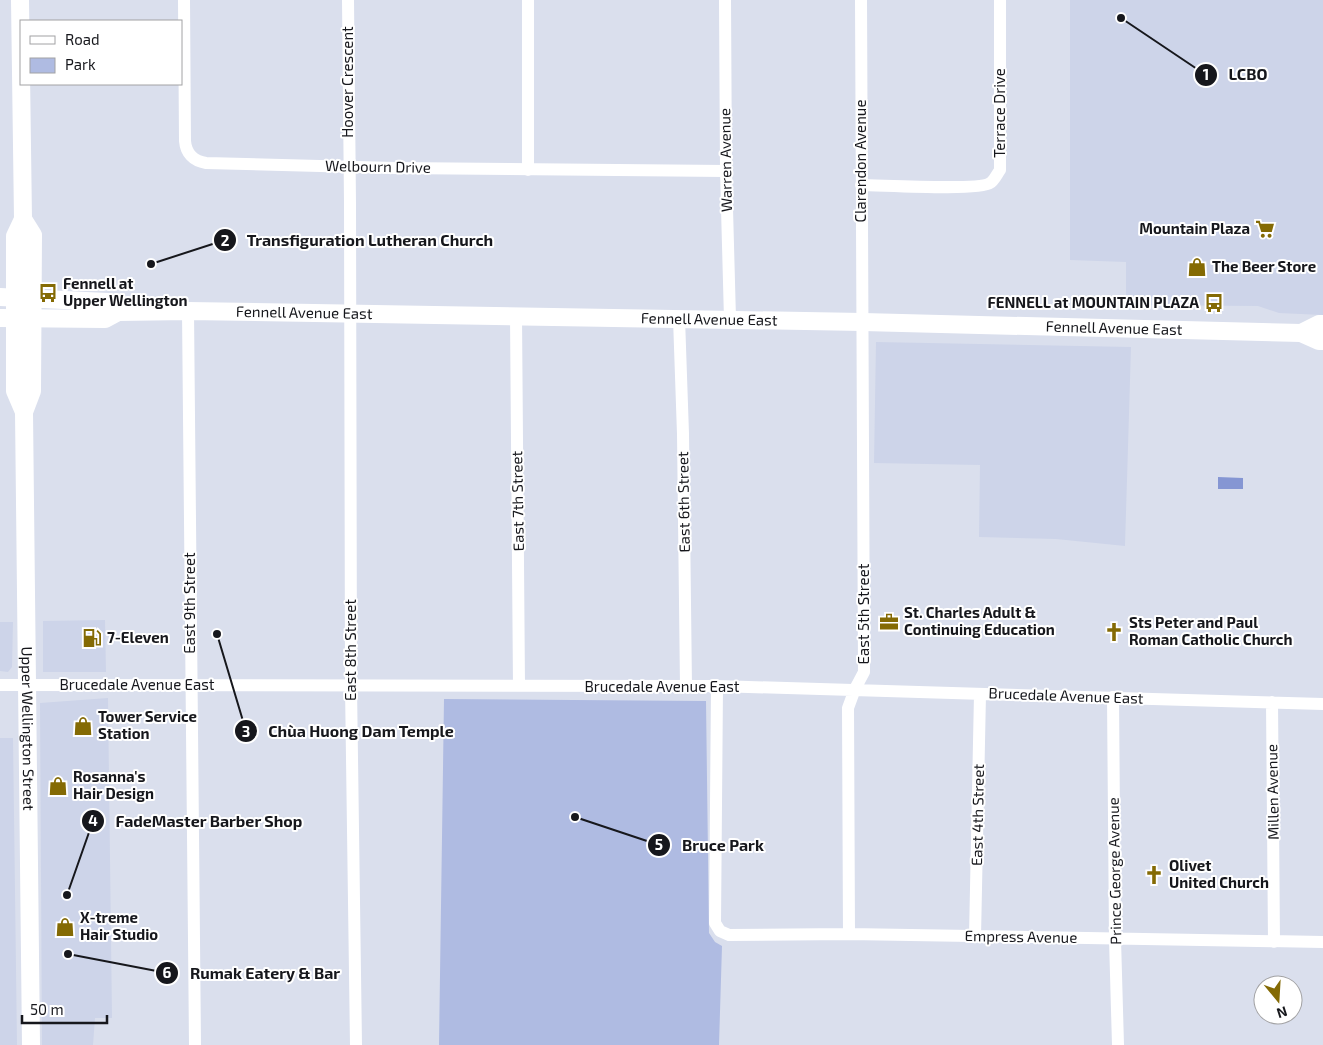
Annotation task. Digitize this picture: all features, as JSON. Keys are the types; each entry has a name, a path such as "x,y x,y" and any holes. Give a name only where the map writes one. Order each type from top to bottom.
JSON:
{"main road":[{"name":"Upper Wellington Street","path":"20,0 20,20"},
{"name":"Upper Wellington Street","path":"21,85 23,219 33,235 16,298 15,391 24,412 31,1045"},
{"name":"Fennell Avenue East","path":"16,298 108,302 118,312"},
{"name":"Fennell Avenue East","path":"16,319 105,320 118,312 188,311 679,318 1301,333 1323,341"},
{"name":"Fennell Avenue East","path":"1301,333 1319,324 1323,324"}],"street":[{"name":"Welbourn Drive","path":"184,0 185,141 186,148 192,158 199,162 349,167 726,171"},
{"name":"Hoover Crescent","path":"348,0 350,314"},
{"path":"528,0 528,170"},
{"name":"Warren Avenue","path":"725,0 726,171 730,319"},
{"name":"Clarendon Avenue","path":"861,0 863,322"},
{"name":"Terrace Drive","path":"861,185 962,187 991,183 1000,170 1000,0"},
{"name":"East 9th Street","path":"188,311 195,1045"},
{"name":"East 8th Street","path":"350,314 351,686 356,1045"},
{"name":"East 7th Street","path":"516,316 519,686"},
{"name":"East 6th Street","path":"679,318 683,434 686,687"},
{"name":"East 5th Street","path":"850,934 848,708 864,672 863,322"},
{"name":"Brucedale Avenue East","path":"0,685 717,686 1323,704"},
{"name":"Empress Avenue","path":"717,686 715,923 720,931 729,935 850,934 1323,942"},
{"name":"East 4th Street","path":"976,936 980,694"},
{"name":"Prince George Avenue","path":"1113,698 1118,1045"},
{"name":"Millen Avenue","path":"1272,702 1274,942"}],"shaded area":[{"path":"1070,0 1323,0 1323,315 1279,313 1258,306 1126,305 1126,262 1070,260"},
{"path":"876,342 1131,347 1125,546 1056,539 979,537 980,465 874,463"},
{"path":"1218,477 1243,478 1243,489 1218,489"},
{"path":"105,620 106,672 43,672 43,621"},
{"path":"0,622 13,622 12,667 8,672 0,671"},
{"path":"108,698 112,1018 95,1018 93,1045 42,1045 40,703"},
{"path":"0,738 13,738 17,1045 0,1045"}],"green space":[{"path":"444,699 706,701 709,933 715,942 722,946 719,1045 439,1045"}],"place":[{"name":"LCBO","path":"1121,18"},
{"name":"Mountain Plaza","path":"1265,229"},
{"name":"Transfiguration Lutheran Church","path":"151,264"},
{"name":"The Beer Store","path":"1197,267"},
{"name":"Fennell at Upper Wellington","path":"48,293"},
{"name":"FENNELL at MOUNTAIN PLAZA","path":"1214,303"},
{"name":"St. Charles Adult & Continuing Education","path":"889,622"},
{"name":"Sts Peter and Paul Roman Catholic Church","path":"1114,632"},
{"name":"Chùa Huong Dam Temple","path":"217,634"},
{"name":"7-Eleven","path":"92,638"},
{"name":"Tower Service Station","path":"83,726"},
{"name":"Rosanna's Hair Design","path":"58,786"},
{"name":"Bruce Park","path":"575,817"},
{"name":"Olivet United Church","path":"1154,875"},
{"name":"FadeMaster Barber Shop","path":"67,895"},
{"name":"X-treme Hair Studio","path":"65,927"},
{"name":"Rumak Eatery & Bar","path":"68,954"}]}
